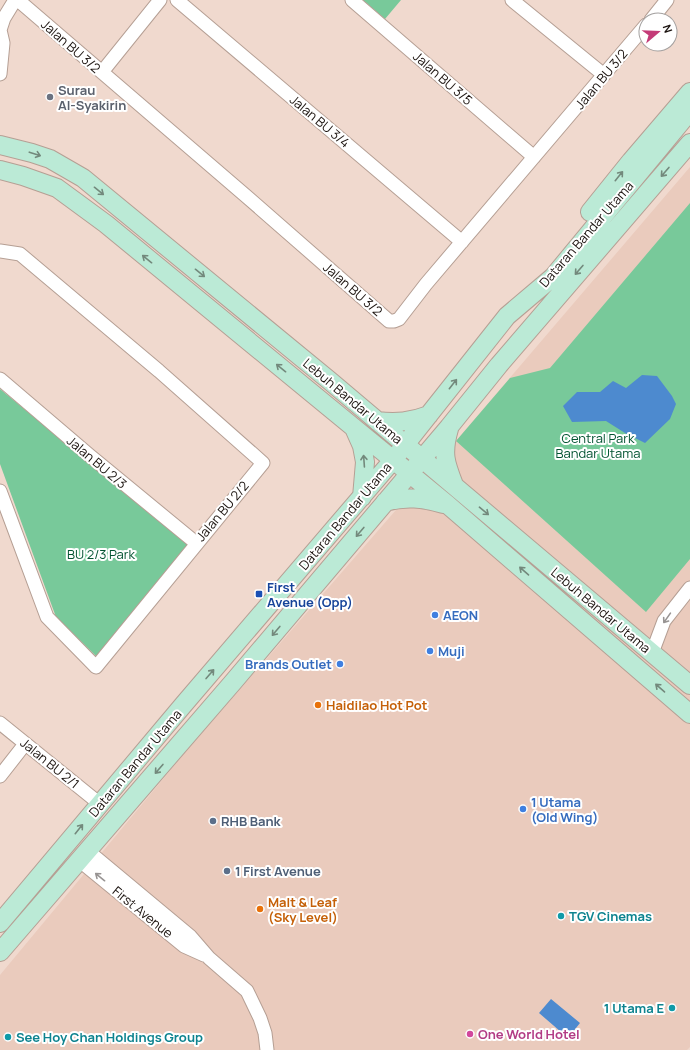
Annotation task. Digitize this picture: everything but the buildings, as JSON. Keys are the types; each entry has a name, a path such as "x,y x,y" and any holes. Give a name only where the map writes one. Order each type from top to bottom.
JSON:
{"main road":[{"path":"507,316 632,161 690,92"},
{"name":"Dataran Bandar Utama","path":"0,923 393,460 507,316 553,277 690,111"},
{"name":"Dataran Bandar Utama","path":"0,952 234,681 449,427 503,360 690,143"},
{"name":"Lebuh Bandar Utama","path":"0,145 50,159 83,178 265,327 690,685"},
{"name":"Lebuh Bandar Utama","path":"0,170 24,176 57,188 106,224 410,473 690,714"},
{"path":"377,421 404,422 417,420 429,414"},
{"path":"354,427 362,446 365,462 362,497"},
{"path":"449,427 444,449 446,464 454,486"},
{"path":"385,502 397,499 414,498 432,500 448,505"},
{"path":"0,940 78,849 82,848 84,856"}],"street":[{"path":"0,74 3,43 0,30 4,18 15,0"},
{"name":"Jalan BU 3/2","path":"18,0 389,321 399,319 462,242 638,35"},
{"path":"102,72 160,0"},
{"name":"Jalan BU 3/4","path":"177,0 462,242"},
{"name":"Jalan BU 3/5","path":"352,0 534,157"},
{"path":"512,0 604,75"},
{"path":"657,12 668,0"},
{"name":"Jalan BU 2/2","path":"0,251 20,254 159,371 263,463 96,666 47,617 0,491"},
{"name":"Jalan BU 2/3","path":"0,379 89,456 196,543"},
{"path":"652,652 664,621 690,588"},
{"name":"Jalan BU 2/1","path":"0,723 100,804"},
{"path":"0,776 25,744"},
{"name":"First Avenue","path":"84,856 184,946 209,958 247,991 260,1018 265,1033 267,1050"}],"shaded area":[{"path":"690,167 690,1047 687,1050 0,1050 0,975 188,749 456,441"}],"green space":[{"path":"363,0 401,0 385,19"},
{"name":"Central Park Bandar Utama","path":"690,203 690,559 646,612 456,441 510,378 550,368"},
{"name":"BU 2/3 Park","path":"0,389 190,545 97,657 56,617 0,464"}],"water":[{"path":"642,375 657,376 676,404 670,419 645,443 606,421 572,422 563,406 577,392 600,392 613,381 626,388"},
{"path":"551,999 580,1023 568,1038 539,1013"}],"place":[{"name":"Surau Al-Syakirin","path":"50,97"},
{"name":"First Avenue (Opp)","path":"259,594"},
{"name":"AEON","path":"435,615"},
{"name":"Muji","path":"430,651"},
{"name":"Brands Outlet","path":"340,664"},
{"name":"Haidilao Hot Pot","path":"318,705"},
{"name":"1 Utama (Old Wing)","path":"523,809"},
{"name":"RHB Bank","path":"213,821"},
{"name":"1 First Avenue","path":"227,871"},
{"name":"Malt & Leaf (Sky Level)","path":"260,909"},
{"name":"TGV Cinemas","path":"561,916"},
{"name":"1 Utama E","path":"672,1008"},
{"name":"One World Hotel","path":"470,1034"},
{"name":"See Hoy Chan Holdings Group","path":"8,1037"}]}
